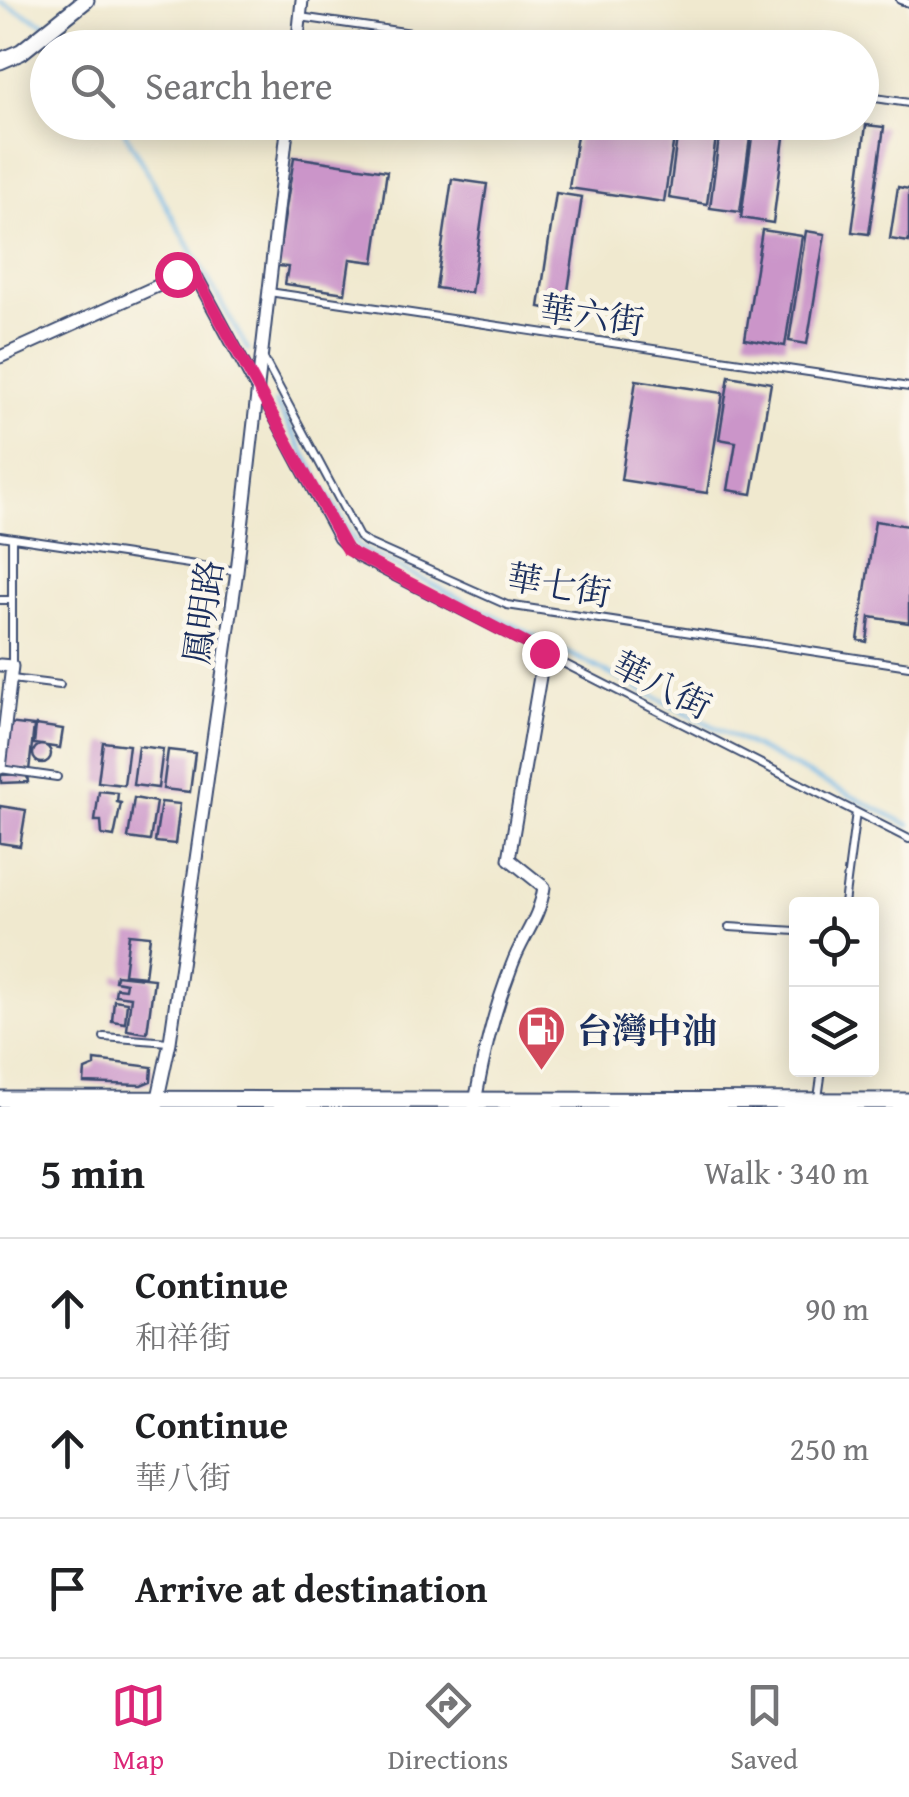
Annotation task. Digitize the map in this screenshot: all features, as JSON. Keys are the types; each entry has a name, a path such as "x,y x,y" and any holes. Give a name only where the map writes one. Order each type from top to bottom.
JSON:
{"street":[{"path":"49,30 86,0"},
{"path":"299,30 302,0"},
{"path":"0,61 30,43"},
{"name":"鳳明路","path":"157,1104 170,1042 237,571 286,140"},
{"path":"0,357 186,273 197,278 256,387"},
{"path":"474,1104 487,1029 518,948 541,912 544,888 509,859 544,653"},
{"path":"0,769 8,670"},
{"path":"0,1099 157,1104 909,1101"}],"lane":[{"path":"900,0 909,4"},
{"path":"300,17 391,30"},
{"path":"879,99 909,103"},
{"name":"華六街","path":"268,292 909,387"},
{"name":"華七街","path":"261,352 359,537 368,543 508,605 909,666"},
{"name":"華八街","path":"256,387 347,550 909,839"},
{"path":"0,536 237,571"},
{"path":"12,538 8,670 60,685"},
{"path":"0,600 12,600"},
{"path":"0,769 57,777"},
{"path":"845,897 856,812"},
{"path":"728,926 789,930"},
{"path":"104,1037 170,1042"},
{"path":"818,1100 821,1077"}],"building":[{"path":"879,126 884,127 869,234 852,232 864,140 879,140"},
{"path":"576,140 674,140 664,202 569,188"},
{"path":"677,140 716,140 707,204 669,198"},
{"path":"719,140 750,140 740,212 710,208"},
{"path":"752,140 784,140 773,223 741,218"},
{"path":"294,157 387,171 374,262 350,259 345,293 285,284 288,267 277,266"},
{"path":"452,179 487,184 471,293 436,288"},
{"path":"898,187 909,189 909,242 890,239"},
{"path":"556,193 582,197 565,311 539,307"},
{"path":"762,230 802,236 785,346 745,339"},
{"path":"806,231 825,234 807,344 789,341"},
{"path":"729,376 771,383 752,494 728,490 736,442 719,439"},
{"path":"636,380 723,393 707,493 621,480"},
{"path":"875,521 909,526 909,623 870,617 867,642 858,640"},
{"path":"8,723 34,726 29,771 8,769 3,762"},
{"path":"36,725 63,729 60,748 34,744"},
{"path":"103,742 129,745 124,785 98,782"},
{"path":"42,745 51,754 42,763 33,754"},
{"path":"138,746 163,749 158,788 133,785"},
{"path":"168,750 195,753 190,792 163,789"},
{"path":"27,774 28,782 1,783 1,775"},
{"path":"99,791 118,793 117,802 121,803 114,837 102,835 101,821 95,821"},
{"path":"134,798 156,802 150,841 128,838"},
{"path":"161,802 180,804 175,844 155,842"},
{"path":"0,806 26,810 20,846 0,843"},
{"path":"129,934 150,936 145,976 124,974"},
{"path":"116,975 154,979 147,1033 127,1030 131,997 115,995 116,988 125,989 126,983 115,981"},
{"path":"114,1000 127,1002 125,1023 112,1021"},
{"path":"95,1060 152,1067 151,1081 141,1085 84,1083 85,1070 95,1066"}],"waterway":[{"path":"0,2 47,25"},
{"path":"129,140 248,350"},
{"path":"275,402 358,547 909,825"}],"place":[{"name":"台灣中油","path":"542,1072"}],"route":[{"path":"177,274 197,278 337,539 347,550 544,653"}]}
